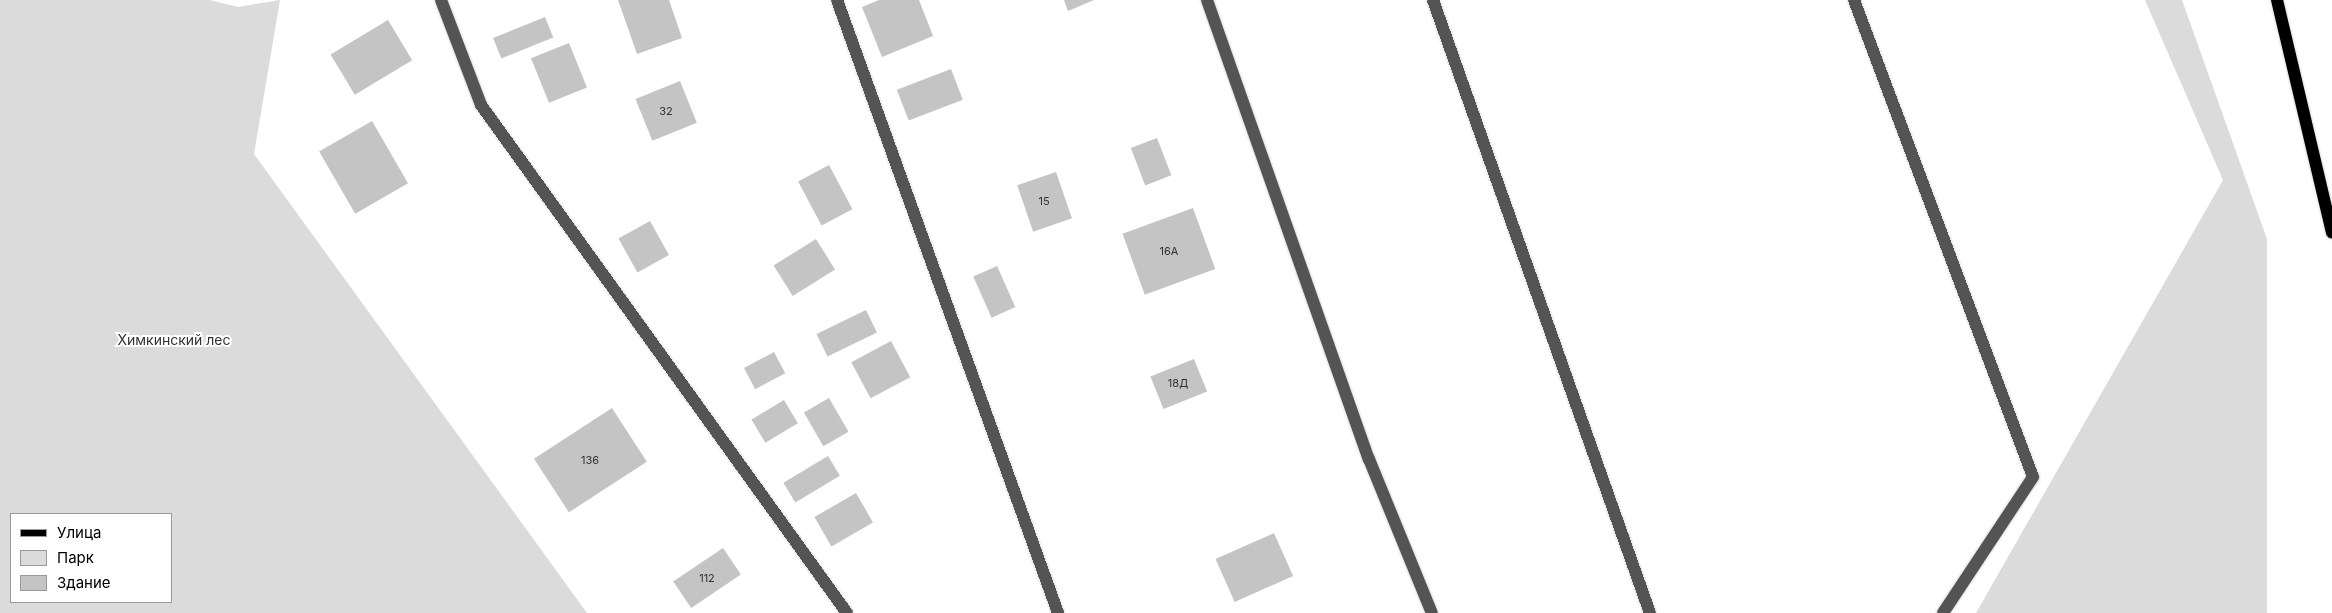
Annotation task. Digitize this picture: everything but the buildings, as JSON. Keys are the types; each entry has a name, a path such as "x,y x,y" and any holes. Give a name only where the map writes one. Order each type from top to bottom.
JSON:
{"main road":[{"path":"2276,0 2332,233"}],"street":[{"path":"441,0 481,105 847,613"},
{"path":"837,0 1058,613"},
{"path":"1207,0 1368,459 1432,613"},
{"path":"1433,0 1650,613"},
{"path":"1854,0 2033,477 1943,613"}],"green space":[{"name":"Химкинский лес","path":"0,0 210,0 238,7 280,0 254,154 587,613 0,613"},
{"path":"2145,0 2182,0 2267,239 2267,613 1976,613 2223,180"}]}
